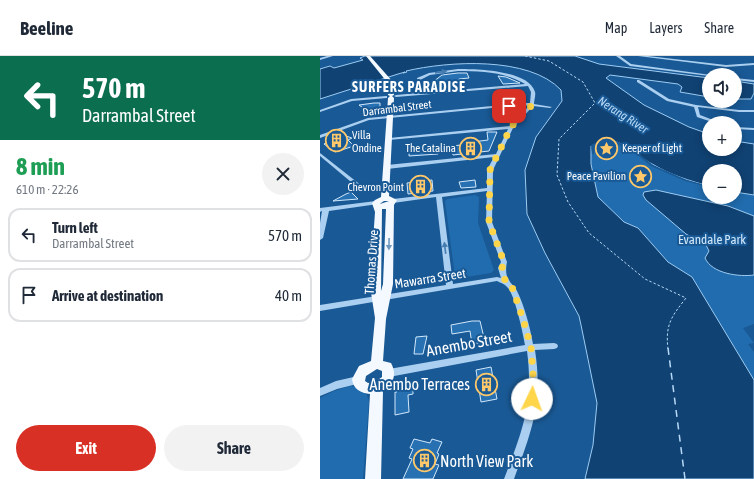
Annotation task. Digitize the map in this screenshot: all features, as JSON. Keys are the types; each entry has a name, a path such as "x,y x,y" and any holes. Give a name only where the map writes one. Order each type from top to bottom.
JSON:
{"main road":[{"name":"Thomas Drive","path":"368,56 387,78 391,85 389,139 386,167 389,202 388,284 381,298 377,364"},
{"path":"377,204 384,207 389,202"},
{"name":"Thomas Drive","path":"377,204 379,212 375,286 381,298"},
{"path":"375,286 388,284"},
{"path":"377,364 387,367 389,373 388,379 378,388 364,388 359,384 358,380 362,371 369,366 377,364"},
{"path":"373,479 378,388"}],"street":[{"path":"320,59 331,56"},
{"path":"618,56 630,65 702,74"},
{"path":"640,56 726,66 754,64"},
{"path":"420,94 418,79 433,73 452,71 483,71 506,74 529,85 533,92 532,105 511,127 490,170 489,222 504,262 501,280 511,284 531,347 534,388 529,421 509,479"},
{"path":"742,80 754,81"},
{"path":"638,81 668,100 696,106 739,111 754,111"},
{"path":"320,111 351,100 529,85"},
{"name":"Darrambal Street","path":"320,137 364,120 532,105 550,107"},
{"path":"696,106 698,116 702,117"},
{"path":"389,139 511,127"},
{"path":"742,128 754,129"},
{"path":"320,154 365,192"},
{"path":"386,167 497,155"},
{"path":"389,202 490,189"},
{"path":"439,196 450,287"},
{"path":"320,238 323,210 377,204"},
{"name":"Mawarra Street","path":"320,308 501,280"},
{"name":"Anembo Street","path":"389,373 531,347 554,346"},
{"path":"320,392 336,385 358,380"}],"green space":[{"name":"Evandale Park","path":"613,140 687,180 702,184 702,204 742,204 742,193 754,195 754,324 743,328 754,343 748,344 754,352 754,380 692,277 668,262 638,228 624,222 598,197 591,164 591,145"},
{"path":"475,195 479,197 478,223 494,270 491,273 460,278 455,276 445,201 447,199"},
{"path":"350,386 363,390 367,395 369,402 363,479 320,479 320,398 334,391"}],"water":[{"name":"Nerang River","path":"365,56 575,56 599,64 702,77 702,96 680,92 682,87 678,84 610,75 606,78 644,105 689,127 702,132 702,156 742,156 742,142 754,144 754,195 742,193 742,164 702,164 702,184 667,172 622,144 614,141 604,141 591,146 591,164 598,197 624,222 638,228 668,262 692,277 754,380 754,479 585,479 593,445 597,403 581,325 579,316 545,253 527,214 525,170 536,137 562,101 561,90 547,79 529,71 509,66 466,64 444,65 406,71 407,72 320,99 320,69 330,66 334,68 363,60 360,58"},
{"path":"742,82 754,84 754,93 751,99 742,99"},
{"path":"656,190 702,200 702,204 719,204 728,206 754,216 754,275 734,275 714,268 705,258 709,251 706,245 686,234 646,200 643,195 644,192"}],"pier":[{"path":"602,140 617,141 639,154 653,165 702,185 685,181 651,166 636,154 613,142 595,145 594,154 592,154 591,145"}],"building":[{"path":"467,73 469,78 459,79 460,86 435,88 429,85 442,75"},
{"path":"498,76 506,77 520,83 503,84"},
{"path":"380,103 380,108 366,110 359,105"},
{"name":"The Catalina","path":"487,132 497,132 489,151 453,155 451,146 472,144 472,142 488,140"},
{"path":"343,135 352,138 348,140 354,146 335,152 324,144"},
{"path":"437,148 438,154 409,156 409,150"},
{"name":"Chevron Point","path":"432,180 433,191 408,194 407,183"},
{"path":"475,180 476,187 461,188 459,182"},
{"path":"351,192 358,199 333,201 346,194"},
{"path":"480,321 485,342 472,344 470,331 452,334 451,325"},
{"path":"427,336 423,354 414,354 416,337"},
{"name":"Anembo Terraces","path":"491,367 497,399 481,402 476,370"},
{"path":"413,385 413,394 408,395 409,412 395,415 395,392 397,392 397,387"},
{"name":"North View Park","path":"414,439 430,443 432,439 442,442 437,453 439,454 435,464 439,465 433,479 403,479 412,459 409,458 413,449 410,448"}],"ferry route":[{"path":"525,56 549,61 583,82 595,103 559,139 557,175 568,202 589,233 645,279 686,298 673,315 668,333 668,349"},
{"path":"668,348 685,479"}],"place":[{"name":"Villa Ondine","path":"337,141"},
{"name":"The Catalina","path":"471,148"},
{"name":"Keeper of Light","path":"607,148"},
{"name":"Peace Pavilion","path":"641,176"},
{"name":"Chevron Point","path":"420,187"},
{"name":"Anembo Terraces","path":"486,384"},
{"name":"North View Park","path":"424,461"}],"district":[{"name":"SURFERS PARADISE","path":"409,87"}],"route":[{"path":"509,106 524,104 532,105 511,127 490,170 489,222 504,262 502,272 505,280 511,284 531,347 534,388 532,399"}]}
